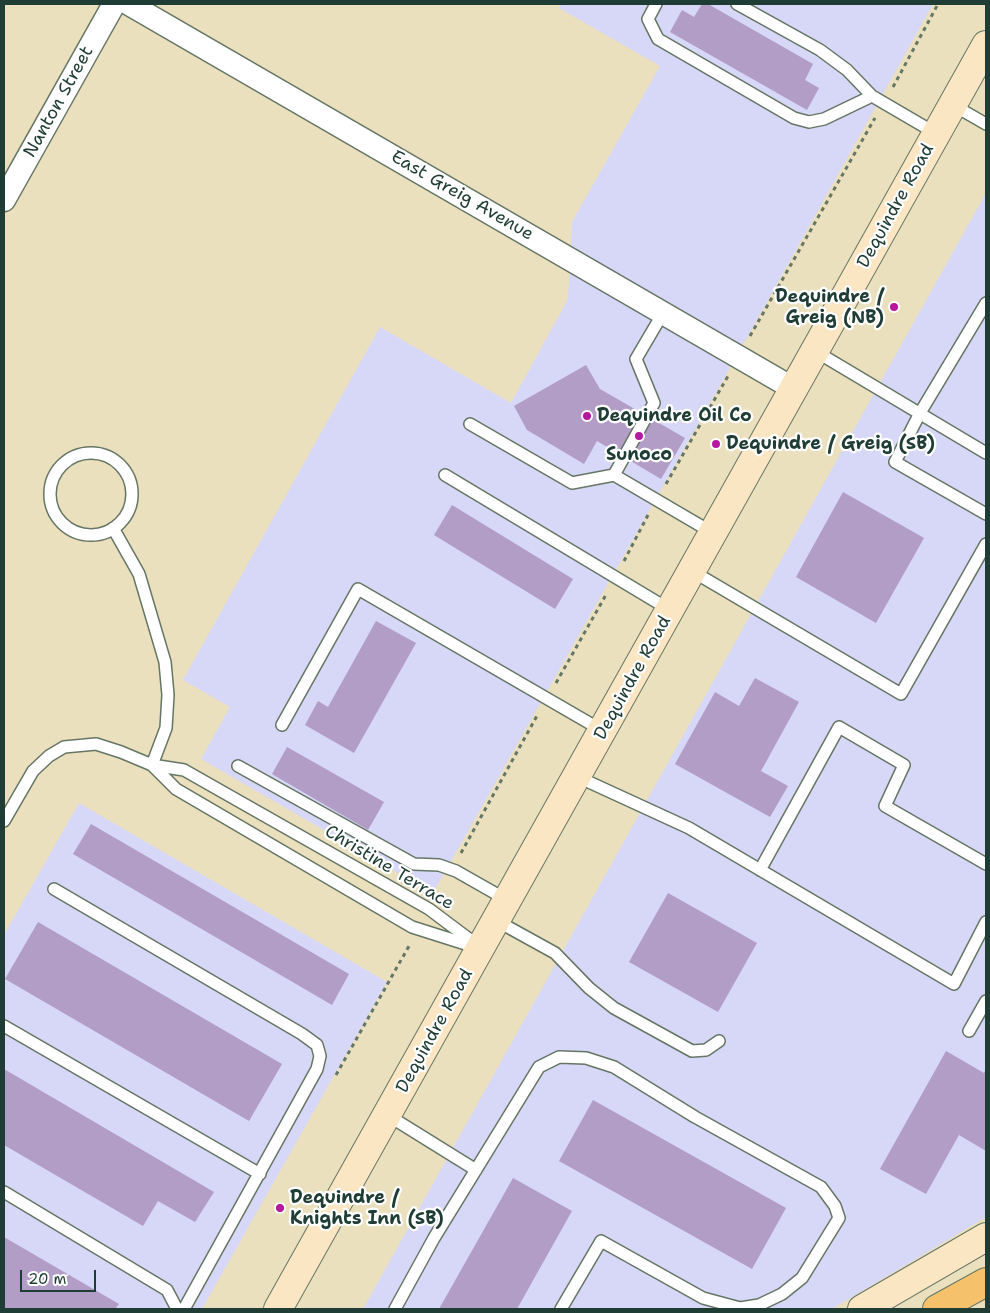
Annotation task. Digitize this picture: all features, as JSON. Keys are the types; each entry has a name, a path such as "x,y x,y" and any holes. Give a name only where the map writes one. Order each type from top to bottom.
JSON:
{"highway":[{"path":"937,1309 986,1282"}],"main road":[{"name":"Dequindre Road","path":"278,1309 388,1116 986,45"},
{"path":"862,1309 986,1237"}],"street":[{"name":"Nanton Street","path":"4,200 114,4"},
{"name":"East Greig Avenue","path":"129,4 794,389"}],"lane":[{"path":"656,4 648,19 658,39 794,118 809,122 824,119 872,96"},
{"path":"737,4 820,50 847,70 872,96 936,134"},
{"path":"953,105 986,124"},
{"path":"986,303 920,413 895,462 986,514"},
{"path":"614,476 654,403 636,359 663,313"},
{"path":"815,351 986,452"},
{"path":"470,424 572,483 614,476 657,499 713,533"},
{"path":"94,453 107,456 118,463 126,473 131,484 132,497 129,509 123,520 113,528 100,534 86,534 72,530 61,522 52,503 52,482 58,469 69,459 82,454 94,453"},
{"path":"445,475 670,610"},
{"path":"113,528 139,574 165,662 168,695 166,728 152,765"},
{"path":"692,571 901,694 986,544"},
{"path":"282,725 358,589 603,731"},
{"path":"760,870 839,727 904,765 885,806 986,864"},
{"name":"Christine Terrace","path":"4,821 8,802 33,771 50,756 64,747 96,744 152,765 184,770 429,909 481,948"},
{"name":"Christine Terrace","path":"152,765 176,789 418,930 481,948"},
{"path":"238,766 414,864 439,865 452,869 554,953 589,988 614,1008 692,1051 706,1050 719,1041"},
{"path":"578,776 689,828 954,984 986,922"},
{"path":"54,889 302,1034 316,1045 320,1056 316,1069 260,1174 184,1309"},
{"path":"969,1031 986,1001"},
{"path":"4,1026 260,1174"},
{"path":"395,1309 539,1067 559,1057 586,1058 614,1067 695,1117 821,1187 835,1206 840,1218 802,1278 782,1294 759,1305 740,1308 703,1298 601,1241 561,1309"},
{"path":"388,1116 476,1170"},
{"path":"4,1192 167,1290 177,1309"}],"path":[{"path":"748,340 884,103 938,4"},
{"path":"452,869 616,578 657,499 729,374"},
{"path":"335,1076 418,930"}],"shaded area":[{"path":"561,4 933,4 433,893 201,759 230,707 183,680 380,327 511,403 568,299 572,222 660,66 559,8"},
{"path":"986,193 986,1217 832,1309 363,1309"},
{"path":"79,803 387,982 202,1309 4,1309 4,935"}],"building":[{"path":"702,4 708,4 813,64 805,80 819,88 807,110 670,32 682,10 694,17"},
{"path":"586,365 600,389 685,438 661,479 597,441 584,464 527,430 514,406"},
{"path":"843,492 924,538 876,623 796,577"},
{"path":"452,505 573,579 555,609 434,535"},
{"path":"376,621 416,643 354,753 305,725 318,701 328,707"},
{"path":"755,678 799,702 761,771 788,786 770,817 675,764 715,692 739,706"},
{"path":"287,747 384,802 368,830 272,774"},
{"path":"91,824 349,974 332,1005 73,854"},
{"path":"668,893 757,943 718,1012 629,962"},
{"path":"38,922 282,1064 249,1121 5,979"},
{"path":"946,1051 984,1073 986,1069 986,1151 959,1135 926,1194 880,1169"},
{"path":"4,1069 214,1192 195,1222 158,1201 143,1226 4,1145"},
{"path":"593,1100 786,1208 752,1269 559,1161"},
{"path":"513,1178 572,1211 517,1309 439,1309"},
{"path":"4,1237 119,1304 115,1309 4,1309"}],"place":[{"name":"Dequindre / Greig (NB)","path":"894,307"},
{"name":"Dequindre Oil Co","path":"587,416"},
{"name":"Sunoco","path":"639,436"},
{"name":"Dequindre / Greig (SB)","path":"716,444"},
{"name":"Dequindre / Knights Inn (SB)","path":"280,1208"}]}
